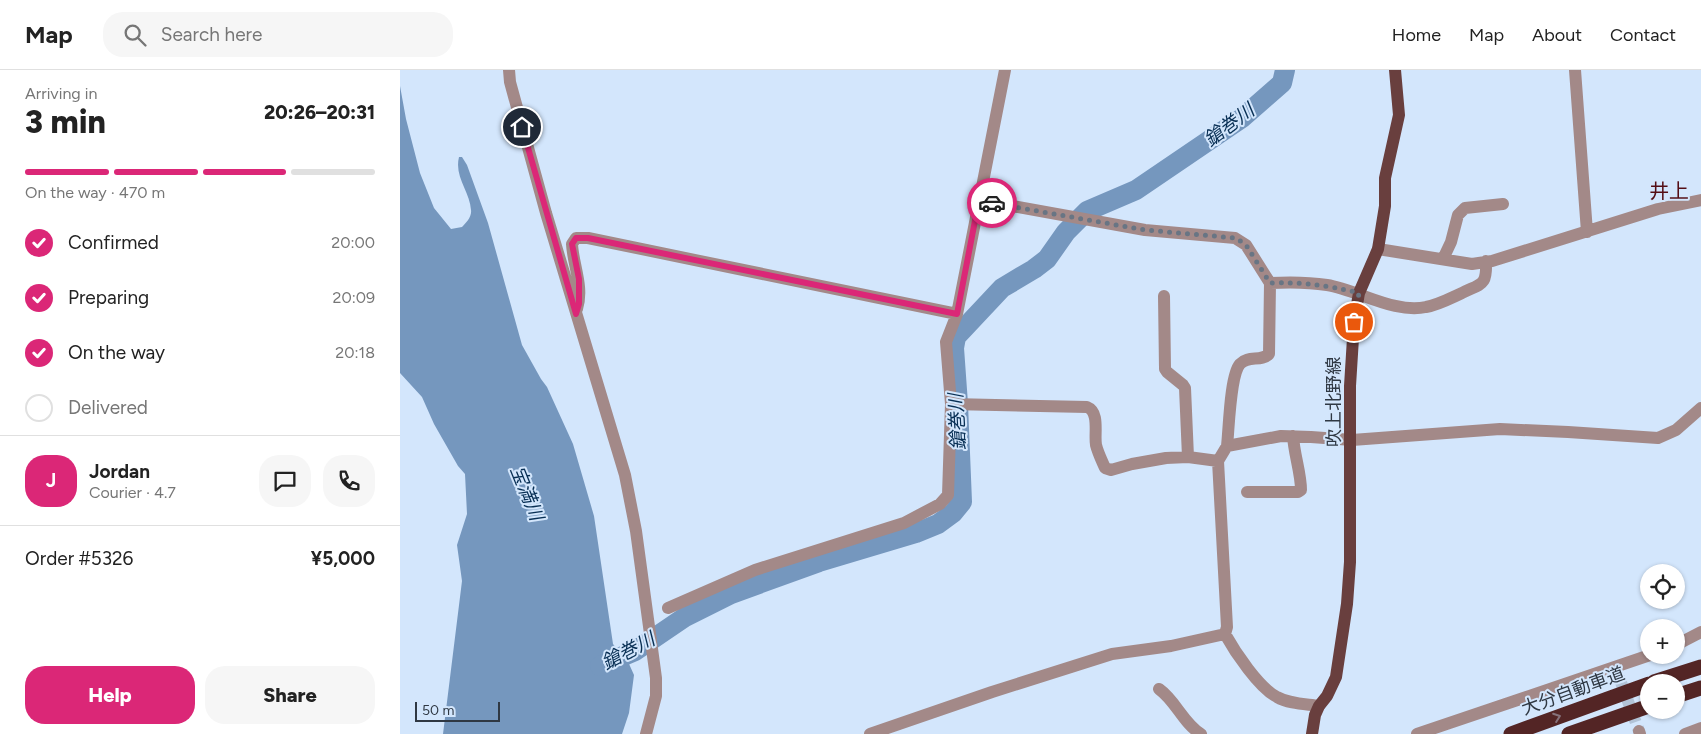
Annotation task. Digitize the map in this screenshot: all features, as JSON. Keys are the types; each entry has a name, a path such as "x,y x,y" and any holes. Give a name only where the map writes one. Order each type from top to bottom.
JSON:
{"highway":[{"path":"1679,674 1701,667"},
{"name":"大分自動車道","path":"1511,734 1640,687"},
{"path":"1685,693 1701,688"},
{"path":"1569,734 1640,709"}],"main road":[{"name":"吹上北野線","path":"1312,734 1315,715 1336,677 1347,604 1350,562 1351,376 1354,322 1359,293 1378,249 1385,206 1385,178 1399,115 1394,70"}],"street":[{"path":"509,70 510,82 524,138 625,475 636,531 656,678 656,696 646,734"},
{"path":"668,608 755,570 904,523 940,504 948,495 951,404 946,342 957,314 1005,70"},
{"path":"1575,70 1587,232"},
{"path":"979,200 1145,230 1236,238 1246,245 1270,283 1269,354 1265,358 1248,359 1240,364 1234,375 1227,446 1218,461 1226,634 1258,682 1269,693 1287,701 1319,706"},
{"path":"1378,249 1472,264 1486,262 1658,209 1701,200"},
{"path":"1443,259 1451,242 1458,215 1465,208 1503,204"},
{"path":"576,314 579,304 579,279 572,244 576,238 588,238 957,314"},
{"path":"1270,283 1291,282 1327,285 1399,306 1411,308 1426,307 1483,283 1487,274 1486,262"},
{"path":"1164,296 1165,369 1185,388 1188,457"},
{"path":"951,404 1091,408 1094,414 1096,446 1105,468 1111,470 1166,458 1188,457 1218,461"},
{"path":"1227,446 1281,436 1352,440 1500,429 1658,438 1676,430 1701,408"},
{"path":"1248,492 1298,492 1301,490 1293,436"},
{"path":"1685,640 1701,632"},
{"path":"870,734 992,692 1112,654 1172,646 1226,634"},
{"path":"1417,734 1618,671 1640,660"},
{"path":"1159,689 1166,694 1186,720 1201,734"},
{"path":"1685,734 1701,728"}],"water":[{"name":"宝満川","path":"400,86 406,119 420,173 434,208 451,229 462,227 471,215 470,203 460,178 459,157 462,157 467,165 488,223 522,345 547,387 573,444 594,516 613,644 616,648 621,646 634,675 629,713 622,734 443,734 462,581 457,545 467,514 465,474 458,466 434,424 422,397 400,373"}],"waterway":[{"name":"鎗巻川","path":"600,666 635,651 685,617 731,594 819,562 916,533 938,524 953,513 962,502 954,348 956,337 1002,288 1047,259 1066,232 1087,211 1136,190 1242,118 1282,83 1285,70"}],"tunnel":[{"path":"1619,677 1639,731"}],"way so far":[{"path":"992,203 1145,230 1236,238 1246,245 1270,283 1291,282 1327,285 1359,293 1354,322"}],"district":[{"name":"井上","path":"1669,191"}],"route":[{"path":"522,127 576,314 579,304 579,279 572,253 572,244 576,238 588,238 957,314 979,200 992,203"}]}
